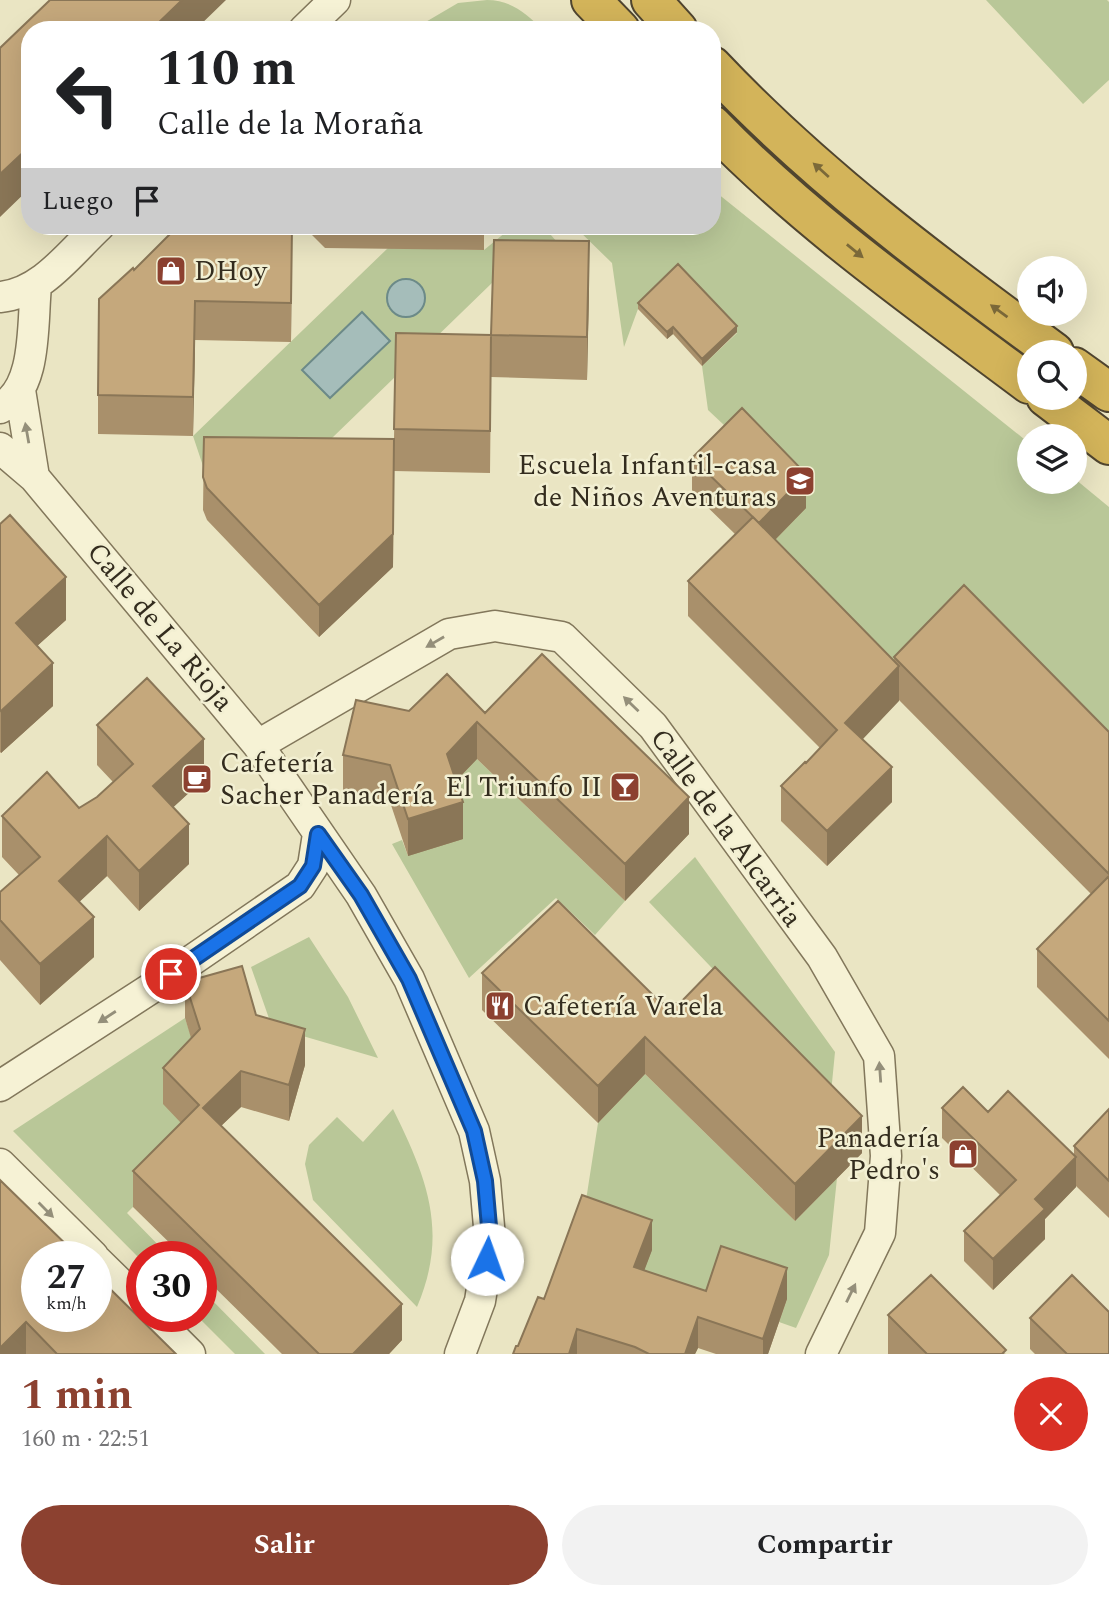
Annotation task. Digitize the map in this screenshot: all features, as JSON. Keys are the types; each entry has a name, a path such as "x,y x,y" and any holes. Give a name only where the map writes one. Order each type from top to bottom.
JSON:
{"highway":[{"path":"591,0 611,21"},
{"path":"650,0 670,21"},
{"path":"721,75 756,112 837,185 931,262 1038,340"},
{"path":"721,133 818,221 1017,375"},
{"path":"1087,376 1109,392"},
{"path":"1063,410 1109,445"}],"street":[{"path":"313,21 335,0"},
{"path":"0,297 11,296 36,286 90,235"},
{"path":"34,477 10,399 29,370 36,286"},
{"path":"0,306 7,309 23,327 30,349"},
{"name":"Calle de La Rioja","path":"0,449 34,477 258,745 361,895 409,979 474,1131 485,1181 490,1238 480,1301 460,1354"},
{"name":"Calle de la Alcarria","path":"258,745 449,634 495,626 562,637 653,726 822,957 879,1056 886,1156 880,1233 821,1354"},
{"path":"0,1086 150,989 300,886 313,866 318,834"},
{"path":"0,1164 77,1241"},
{"path":"112,1276 126,1290"},
{"path":"168,1332 190,1354"}],"green space":[{"path":"487,0 504,2 525,13 533,21 427,21 458,3"},
{"path":"986,0 1107,0 1109,80 1083,104"},
{"path":"721,196 1017,433 1017,494 1087,494 1087,489 1109,507 1109,769 893,695 758,557 742,442 708,410 702,366 737,333 638,309 624,347 612,263 583,235 721,235"},
{"path":"502,235 551,235 587,276 493,282 299,470 204,469 193,436 388,248 484,250","holes":["403,279 415,282 421,310 409,316 400,315 388,307"]},
{"path":"477,759 625,901 595,935 556,898 469,978 392,844 402,840 408,856 437,788"},
{"path":"695,857 835,1052 831,1093 649,902"},
{"path":"309,937 348,997 378,1058 272,1027 251,967"},
{"path":"185,1018 194,1045 199,1140 127,1213 154,1241 126,1241 126,1245 13,1131"},
{"path":"645,1074 795,1221 837,1178 829,1255 796,1328 779,1322 787,1299 715,1325 582,1226 598,1123"},
{"path":"393,1109 416,1158 430,1206 432,1254 427,1280 417,1307 313,1200 305,1164 309,1145 337,1117 363,1142"},
{"path":"217,1305 265,1354 235,1354 213,1332 217,1332"}],"water":[{"path":"406,279 419,285 425,298 419,311 406,317 393,311 387,298 393,285"},
{"path":"362,312 390,341 330,398 302,370"}],"building":[{"path":"50,0 182,0 160,21 28,21"},
{"path":"21,28 21,154 0,174 0,48"},
{"path":"169,235 292,235 291,303 195,301 193,397 98,395 99,299 133,268 134,270"},
{"path":"494,240 589,241 587,337 491,335"},
{"path":"678,264 737,326 702,359 673,327 667,332 638,303"},
{"path":"396,333 491,335 490,431 394,429"},
{"path":"742,408 806,474 759,523 692,458"},
{"path":"204,437 394,439 393,534 319,605 207,488 203,477"},
{"path":"10,515 66,577 16,623 53,663 1,711 0,524"},
{"path":"753,517 899,666 845,723 892,767 827,831 781,786 837,730 688,581"},
{"path":"964,585 1109,732 1109,874 894,657"},
{"path":"542,654 689,797 625,864 477,722 447,754 463,802 408,819 390,765 343,755 356,700 409,711 447,674 485,713"},
{"path":"147,678 204,739 153,786 189,824 139,871 107,836 59,881 94,917 40,964 0,920 0,892 40,857 2,816 47,772 79,808 97,797 133,764 97,725"},
{"path":"1109,876 1109,1021 1037,949"},
{"path":"558,901 661,1003 680,1003 715,967 862,1116 795,1184 645,1037 598,1086 482,973"},
{"path":"242,966 256,1015 305,1029 289,1085 241,1071 203,1108 402,1304 353,1354 319,1354 217,1254 217,1241 204,1241 133,1171 199,1105 163,1068 200,1029 185,982"},
{"path":"963,1087 988,1112 1008,1091 1076,1157 1035,1199 1045,1209 993,1259 964,1231 1016,1180 942,1108"},
{"path":"1109,1109 1109,1181 1074,1146"},
{"path":"0,1180 63,1241 21,1241 21,1327 0,1348"},
{"path":"582,1195 652,1220 634,1267 706,1291 721,1246 787,1268 763,1339 698,1317 685,1354 649,1354 577,1329 569,1354 513,1354 538,1297 544,1299"},
{"path":"931,1275 1006,1350 1002,1354 927,1354 888,1315"},
{"path":"1072,1275 1109,1312 1109,1354 1067,1354 1030,1318"},
{"path":"112,1291 126,1305 126,1332 154,1332 176,1354 57,1354 36,1332 112,1332"}],"place":[{"name":"DHoy","path":"171,271"},
{"name":"Escuela Infantil-casa de Niños Aventuras","path":"800,481"},
{"name":"Cafetería Sacher Panadería","path":"197,779"},
{"name":"El Triunfo II","path":"625,787"},
{"name":"Cafetería Varela","path":"500,1006"},
{"name":"Panadería Pedro's","path":"963,1154"}],"route":[{"path":"171,974 300,886 313,866 318,834 361,895 409,979 474,1131 485,1181 490,1238 487,1259"}]}
